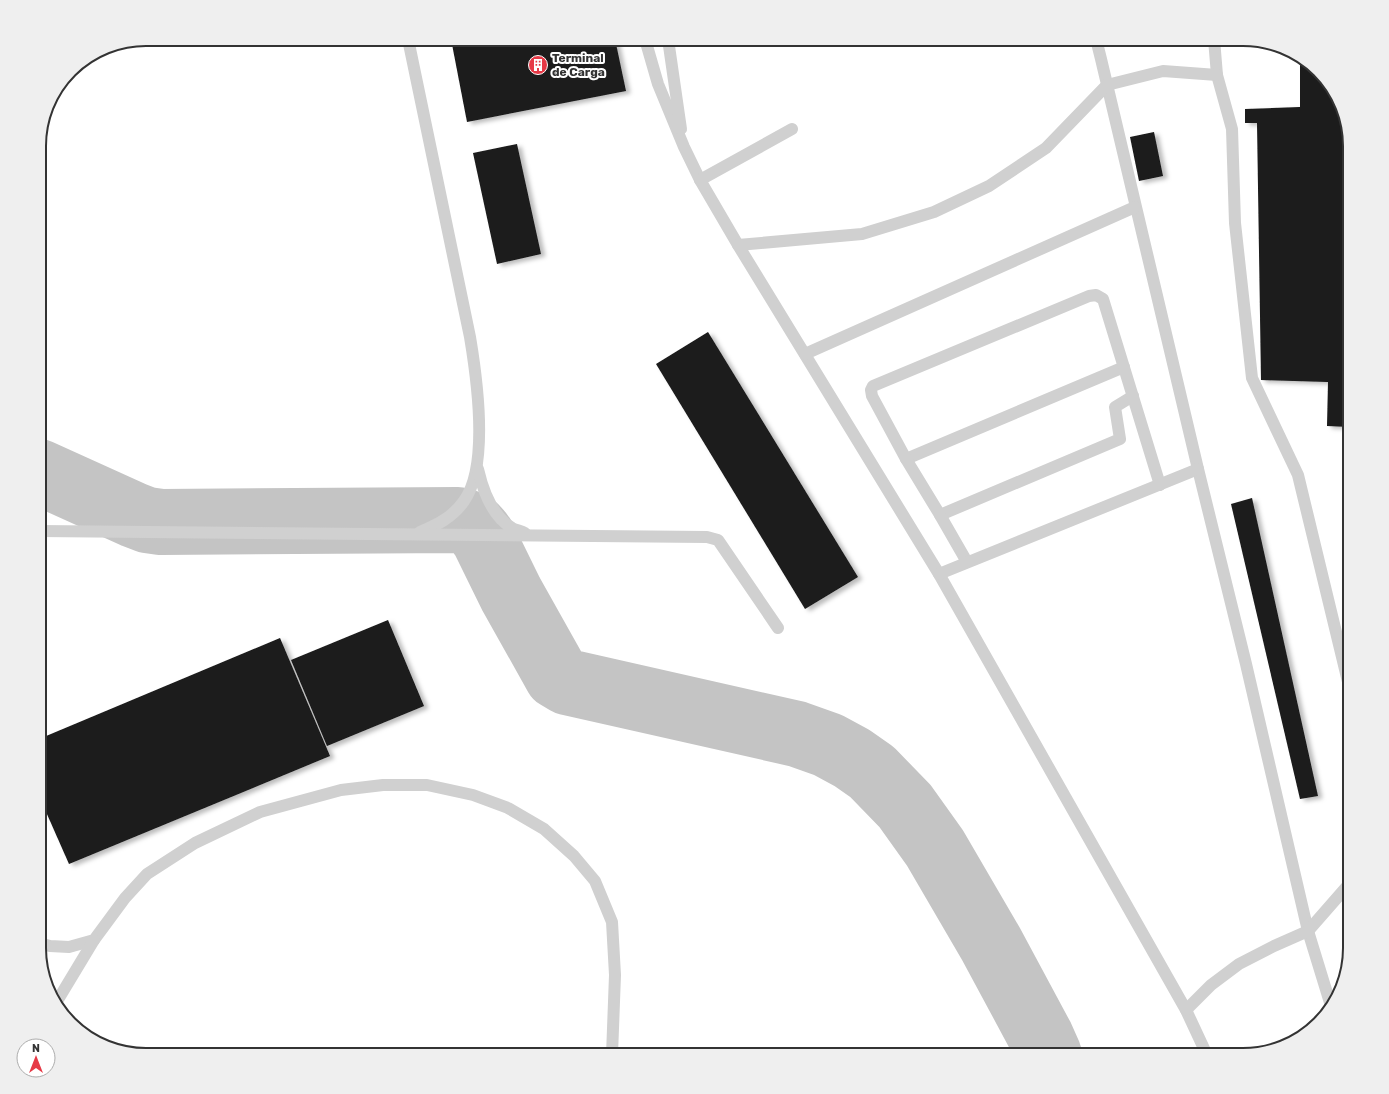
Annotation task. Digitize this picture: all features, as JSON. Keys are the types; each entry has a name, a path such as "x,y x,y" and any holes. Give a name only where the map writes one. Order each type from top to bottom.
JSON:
{"lane":[{"path":"409,46 471,344 476,377 479,425 477,467 472,486 464,502 441,523 416,534"},
{"path":"647,46 658,84 684,147 700,180 738,245 940,574 1186,1010 1204,1048"},
{"path":"653,46 658,84"},
{"path":"669,46 684,147"},
{"path":"1098,46 1135,207 1246,664 1308,931 1329,999"},
{"path":"1215,46 1217,75 1232,129 1235,223 1252,378 1298,475 1343,661"},
{"path":"738,245 862,234 934,212 990,186 1046,148 1107,85 1163,71 1217,75"},
{"path":"700,180 792,129"},
{"path":"805,354 1135,207"},
{"path":"967,562 906,459 872,396 871,390 873,386 1089,296 1096,295 1104,300 1160,485"},
{"path":"906,459 1124,367"},
{"path":"940,515 1120,439 1115,407 1133,396"},
{"path":"477,467 482,488 490,504 499,516 512,528 531,535"},
{"path":"940,574 1198,469"},
{"path":"46,531 707,537 718,540 778,628"},
{"path":"59,997 94,940 125,898 147,874 194,843 260,812 341,790 383,785 427,785 473,795 508,808 544,829 574,856 595,881 612,922 616,975 612,1048"},
{"path":"1186,1010 1211,985 1239,964 1308,931 1343,891"},
{"path":"46,945 69,947 94,940"}],"building":[{"name":"Terminal de Carga","path":"452,46 616,46 626,91 467,122"},
{"path":"1300,64 1318,80 1330,96 1338,114 1342,133 1343,427 1327,426 1328,382 1261,380 1257,123 1245,123 1245,109 1300,107"},
{"path":"1154,132 1163,176 1139,181 1130,137"},
{"path":"517,144 541,254 497,264 473,153"},
{"path":"708,332 858,577 805,609 656,364"},
{"path":"1252,498 1318,796 1300,799 1231,504"},
{"path":"388,620 424,706 327,746 291,660"},
{"path":"280,638 330,756 69,864 46,812 46,736"}],"taxiway":[{"path":"46,475 134,515 147,520 161,522 458,520 470,524 484,539 511,594 557,676 567,682 797,734 828,745 852,758 872,772 905,806 935,848 991,944 1046,1048"}],"place":[{"name":"Terminal de Carga","path":"538,65"}]}
